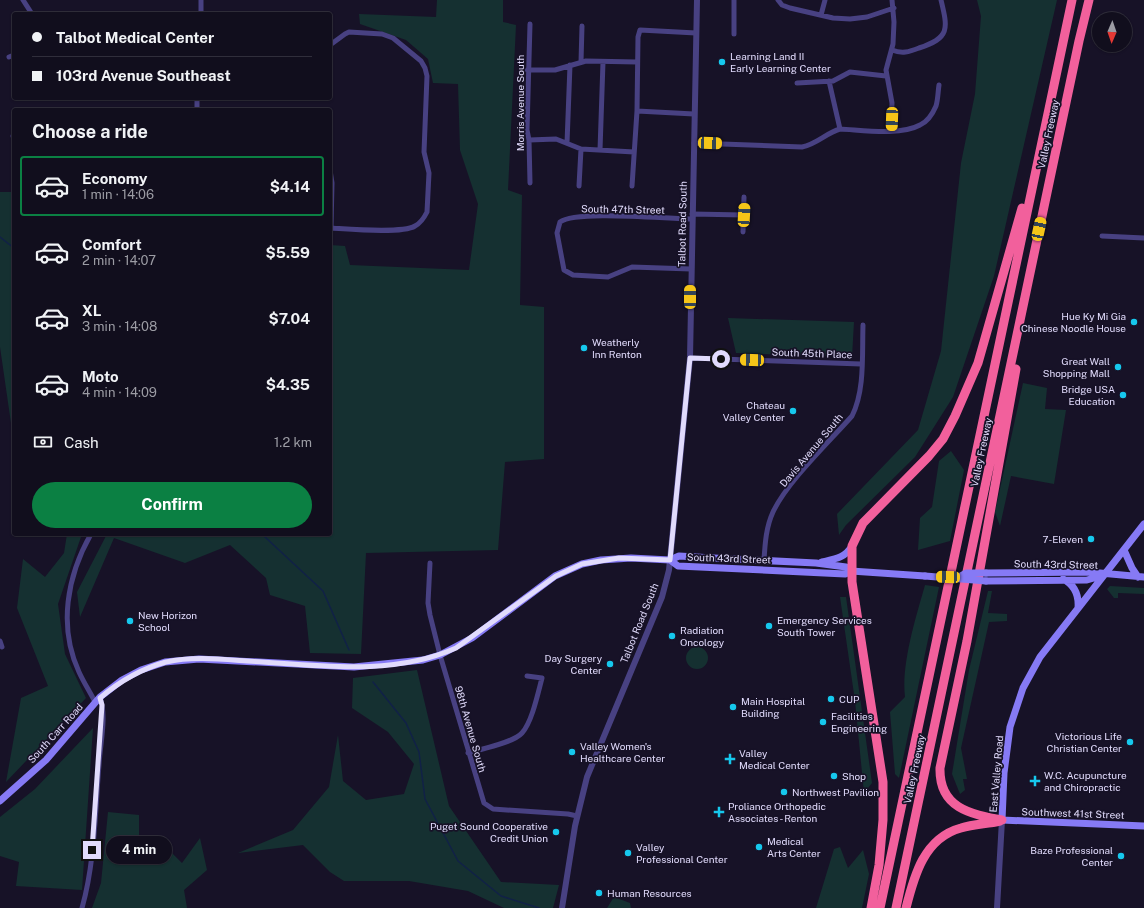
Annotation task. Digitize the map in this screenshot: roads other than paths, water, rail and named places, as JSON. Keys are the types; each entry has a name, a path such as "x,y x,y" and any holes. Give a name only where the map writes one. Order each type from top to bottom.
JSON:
{"highway":[{"name":"Valley Freeway","path":"880,908 1072,0"},
{"path":"885,908 1076,0"},
{"name":"Valley Freeway","path":"896,908 1078,41 1089,0"},
{"path":"871,908 879,865 883,820 883,782 851,571 852,546 863,523 911,477 942,439 967,392 978,363 1038,155"},
{"path":"1002,820 968,813 956,805 944,789 940,776 940,768 967,641 999,453 1019,352 1015,342"},
{"path":"906,908 914,877 930,848 938,840 960,828 978,824 988,824 1002,820"}],"main road":[{"name":"East Valley Road","path":"1002,820 1008,742 1018,700 1040,657 1144,524"},
{"path":"816,564 839,558 847,553 852,546"},
{"path":"1124,550 1127,559 1141,577"},
{"name":"South 43rd Street","path":"851,571 846,567 764,560 679,556 670,560 678,566 845,574 851,571 959,577 965,580 986,577 1089,572 1104,575"},
{"name":"South Carr Road","path":"0,801 18,787 59,746 98,700 122,680 141,670 181,660 224,659 354,667 408,662 440,655 472,638 556,576 577,566 619,558 670,560"},
{"path":"1104,575 1141,577"},
{"name":"South 43rd Street","path":"986,577 1087,580 1104,575"},
{"path":"1063,579 1071,584 1077,593 1078,608"},
{"name":"Southwest 41st Street","path":"1002,820 1144,826"}],"street":[{"path":"23,0 31,12"},
{"path":"201,0 201,12"},
{"name":"Talbot Road South","path":"562,908 577,816 591,766 662,597 670,560 690,358 697,0"},
{"path":"734,0 734,34"},
{"path":"778,0 782,5 790,8 843,19 858,19 894,8"},
{"path":"821,15 825,0"},
{"path":"891,130 892,103 886,76 887,64 892,50 894,8 892,0"},
{"path":"892,50 898,52 908,52 935,43 941,38 945,23 941,0"},
{"name":"Morris Avenue South","path":"530,24 527,70 529,74 527,130 529,140 530,183"},
{"path":"581,62 582,26"},
{"path":"632,186 637,111 638,37 640,30 696,33"},
{"path":"332,44 349,32 382,34 393,38 421,61 427,76 424,152 429,173 427,212 418,224 404,230 332,228"},
{"path":"527,70 546,71 581,62 637,62"},
{"path":"600,150 603,62"},
{"path":"567,143 570,65"},
{"path":"797,82 829,81 850,72 886,76"},
{"path":"829,81 840,129"},
{"path":"694,143 802,146 812,144 832,131 840,129 891,130 913,128 927,121 937,105 939,85"},
{"path":"637,111 694,114"},
{"path":"529,140 556,139 581,149 634,152"},
{"path":"579,186 581,149"},
{"path":"743,232 744,197"},
{"name":"South 47th Street","path":"691,269 632,268 608,277 573,275 564,270 557,227 560,222 567,218 597,216 692,217 744,215"},
{"path":"1102,236 1144,238"},
{"name":"Davis Avenue South","path":"764,560 769,523 778,504 798,478 852,416 855,410 859,394 863,326"},
{"name":"South 45th Place","path":"690,358 861,364"},
{"path":"82,908 86,894 92,850 102,705 79,672 73,656 69,635 68,592 72,576 90,536"},
{"name":"98th Avenue South","path":"430,563 428,603 440,655 484,804 493,809 568,814 577,816"},
{"path":"0,641 2,647"},
{"path":"468,753 515,738 522,734 527,726 542,678 527,676"},
{"name":"East Valley Road","path":"997,908 1002,820"}],"waterway":[{"path":"0,237 12,246"},
{"path":"265,536 323,591 349,650"},
{"path":"373,682 406,723 419,752 425,799 458,861 501,896 539,908"}],"place":[{"name":"Learning Land II Early Learning Center","path":"722,62"},
{"name":"Hue Ky Mi Gia Chinese Noodle House","path":"1134,322"},
{"name":"Weatherly Inn Renton","path":"584,348"},
{"name":"Great Wall Shopping Mall","path":"1118,367"},
{"name":"Bridge USA Education","path":"1123,395"},
{"name":"Chateau Valley Center","path":"793,411"},
{"name":"7-Eleven","path":"1091,539"},
{"name":"New Horizon School","path":"130,621"},
{"name":"Emergency Services South Tower","path":"769,626"},
{"name":"Radiation Oncology","path":"672,636"},
{"name":"Day Surgery Center","path":"610,664"},
{"name":"CUP","path":"831,699"},
{"name":"Main Hospital Building","path":"733,707"},
{"name":"Facilities Engineering","path":"823,722"},
{"name":"Victorious Life Christian Center","path":"1130,742"},
{"name":"Valley Women's Healthcare Center","path":"572,752"},
{"name":"Valley Medical Center","path":"730,759"},
{"name":"Shop","path":"834,776"},
{"name":"W.C. Acupuncture and Chiropractic","path":"1035,781"},
{"name":"Northwest Pavilion","path":"784,792"},
{"name":"Proliance Orthopedic Associates - Renton","path":"719,812"},
{"name":"Puget Sound Cooperative Credit Union","path":"556,832"},
{"name":"Medical Arts Center","path":"759,847"},
{"name":"Valley Professional Center","path":"628,853"},
{"name":"Baze Professional Center","path":"1121,856"},
{"name":"Human Resources","path":"599,893"}]}
